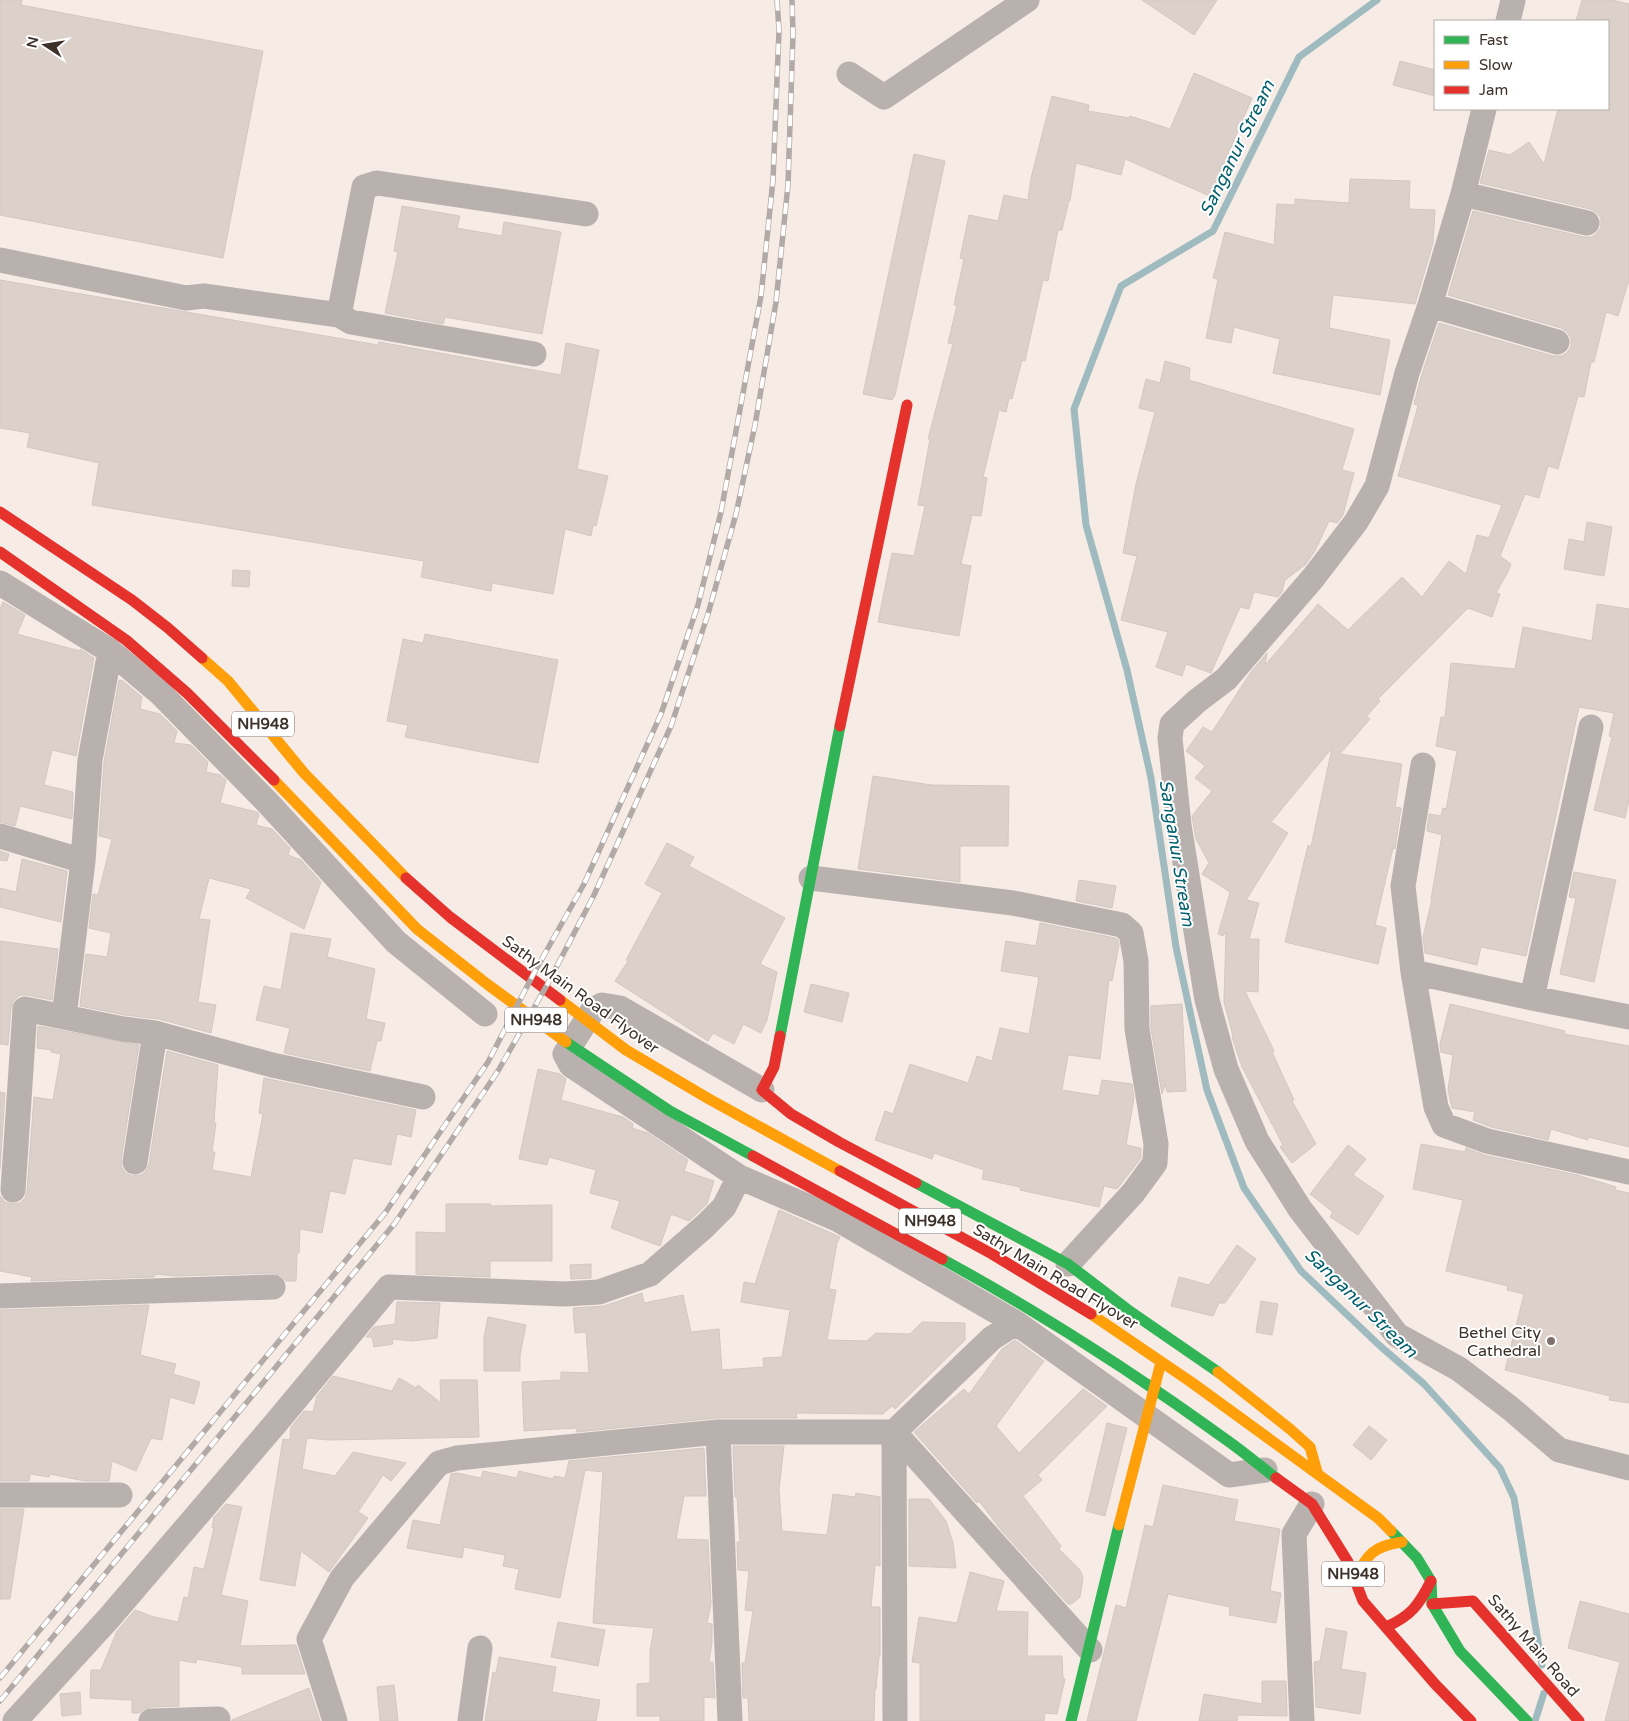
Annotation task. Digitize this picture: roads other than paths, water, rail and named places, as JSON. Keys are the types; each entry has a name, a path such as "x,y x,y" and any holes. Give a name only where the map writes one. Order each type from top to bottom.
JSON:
{"main road":[{"path":"906,405 774,1067 762,1090 791,1114 839,1142 1068,1264 1131,1312 1166,1346 1204,1361 1290,1429 1310,1447 1317,1472"},
{"name":"Sathy Main Road Flyover","path":"0,512 132,600 168,628 228,681 304,773 402,874 450,917 610,1039 708,1099 992,1254 1089,1313 1191,1382 1247,1424 1317,1472"},
{"name":"NH948","path":"0,552 126,640 187,693 245,750 417,929 487,984 586,1056 670,1111 1006,1294 1144,1382 1230,1442 1312,1504 1348,1562 1364,1601 1435,1684 1471,1721"},
{"path":"1071,1721 1146,1416 1166,1346"},
{"name":"NH948","path":"1317,1472 1378,1518 1417,1558 1431,1581 1432,1604 1460,1651 1527,1721"},
{"path":"1355,1579 1371,1551 1387,1544 1402,1542"},
{"path":"1386,1627 1405,1620 1421,1603 1431,1581"},
{"name":"Sathy Main Road","path":"1432,1604 1473,1601 1539,1674 1578,1721"},
{"path":"1435,1684 1446,1712"}],"street":[{"path":"848,74 884,97 1027,0"},
{"path":"1508,20 1513,0"},
{"path":"1484,110 1463,194 1430,305 1407,373 1377,486 1356,522 1313,578 1226,678 1172,724 1170,738 1179,825 1206,1000 1226,1069 1257,1141 1300,1209 1397,1335 1459,1369 1510,1408 1559,1450 1629,1468"},
{"path":"339,315 364,187 376,183 586,214"},
{"path":"1463,194 1587,223"},
{"path":"0,260 186,298 204,296 339,315 351,322 534,354"},
{"path":"1430,305 1557,342"},
{"path":"0,583 110,651 168,701 268,803 396,942 485,1014"},
{"path":"64,1017 83,861 90,760 110,651"},
{"path":"1532,998 1591,727"},
{"path":"1423,765 1403,886 1414,972 1436,1107 1444,1125 1487,1140 1629,1172"},
{"path":"0,836 83,861"},
{"path":"811,878 1013,903 1122,925 1131,933 1136,961 1137,1029 1156,1144 1156,1163 1127,1200 1068,1264"},
{"path":"1414,972 1629,1017"},
{"path":"762,1090 620,1008 602,1005 593,1010 565,1054 571,1065 740,1177 837,1219 1016,1323 1229,1475 1265,1470"},
{"path":"13,1190 25,1009 123,1029 155,1033 272,1064 423,1097"},
{"path":"136,1162 155,1033"},
{"path":"15,1721 109,1618 389,1287 564,1294 599,1292 650,1274 724,1207 740,1177"},
{"path":"0,1296 273,1288"},
{"path":"334,1721 309,1639 342,1578 439,1463 456,1458 718,1432 894,1432 992,1338 1016,1323"},
{"path":"718,1432 730,1721"},
{"path":"894,1432 1090,1650"},
{"path":"894,1432 895,1721"},
{"path":"0,1495 120,1495"},
{"path":"1302,1721 1294,1534 1312,1504"},
{"path":"470,1721 480,1648"},
{"path":"151,1721 218,1719"}],"waterway":[{"name":"Sanganur Stream","path":"1377,0 1299,57 1213,231 1121,286 1074,409 1086,525 1127,670 1151,778 1176,947 1207,1090 1244,1188 1301,1271 1379,1345 1424,1384 1500,1468 1514,1498 1542,1665"},
{"name":"Sanganur Stream","path":"1535,1721 1544,1693"}],"railway":[{"path":"0,1678 385,1213 488,1062 534,973 584,884 661,714 698,605 721,512 761,296 773,180 779,30 777,0"},
{"path":"0,1701 395,1223 498,1071 547,985 594,895 671,726 708,614 736,514 755,425 776,302 788,185 793,34 792,0"}],"place":[{"name":"Bethel City Cathedral","path":"1551,1341"}]}
